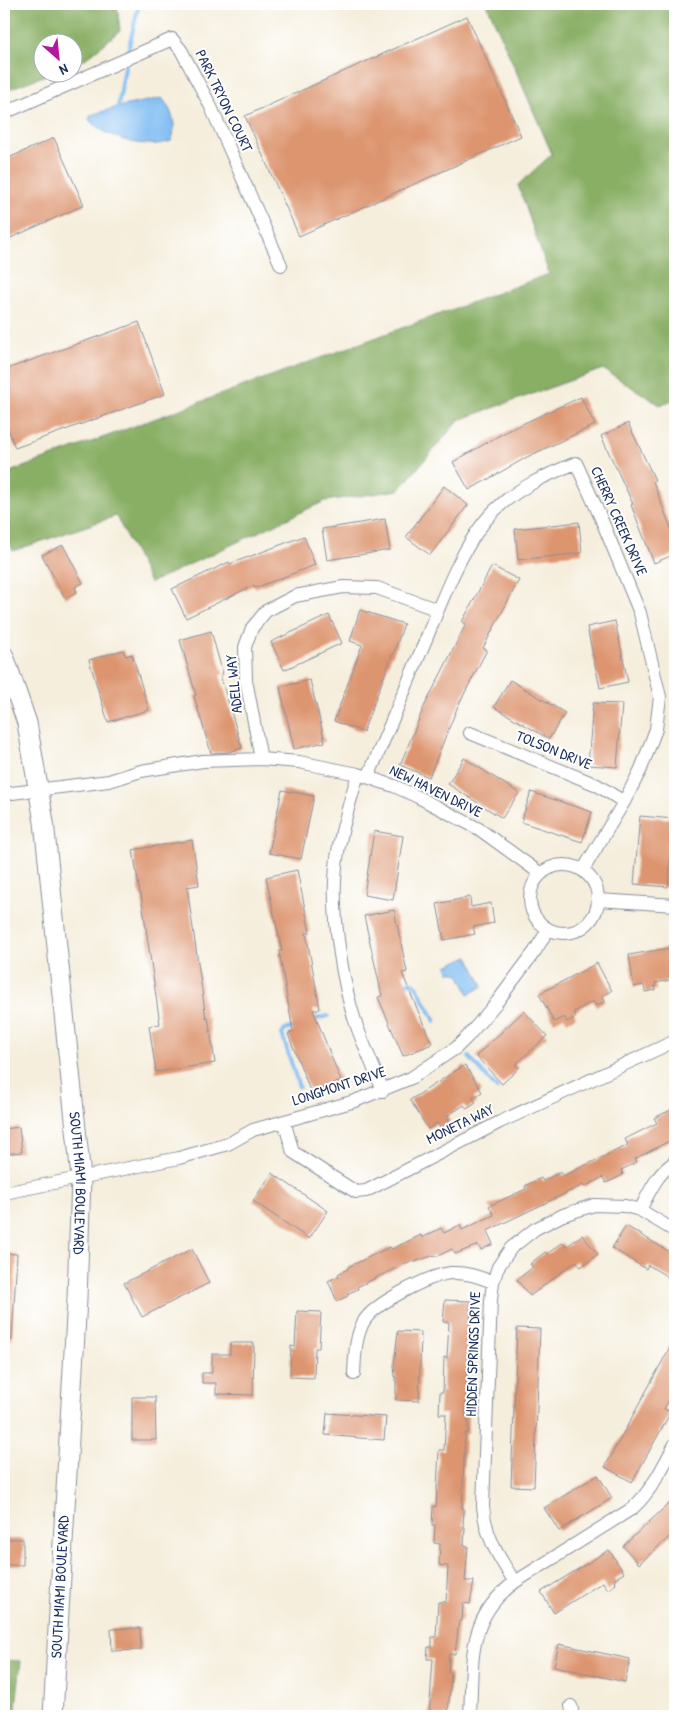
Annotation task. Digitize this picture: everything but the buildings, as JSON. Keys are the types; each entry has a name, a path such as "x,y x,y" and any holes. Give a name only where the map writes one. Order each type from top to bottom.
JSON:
{"main road":[{"name":"SOUTH MIAMI BOULEVARD","path":"4,656 26,723 39,789 49,859 81,1177 78,1299 53,1716"}],"street":[{"name":"PARK TRYON COURT","path":"4,113 172,40 181,50 210,105 281,265"},
{"name":"CHERRY CREEK DRIVE","path":"383,1091 356,1023 348,996 335,905 338,853 363,776 473,535 494,510 516,492 539,479 576,463 640,613 660,697 656,729 641,769 624,802 583,870"},
{"name":"ADELL WAY","path":"261,759 246,680 246,647 252,628 266,611 295,596 343,587 377,588 438,610"},
{"name":"TOLSON DRIVE","path":"470,732 597,786 624,802"},
{"name":"NEW HAVEN DRIVE","path":"4,794 109,781 141,772 203,761 261,759 299,762 363,776 418,797 479,828 541,874"},
{"path":"561,865 573,866 583,870 597,888 599,900 597,911 591,921 582,929 565,933 548,930 539,923 533,914 530,904 530,893 534,882 550,868 561,865"},
{"path":"599,900 675,905"},
{"name":"LONGMONT DRIVE","path":"4,1193 180,1158 228,1144 253,1130 331,1109 383,1091 411,1078 456,1048 497,1002 535,951 548,930"},
{"name":"MONETA WAY","path":"284,1121 293,1152 356,1192 366,1191 500,1122 675,1041"},
{"path":"640,1210 657,1178 665,1168 675,1162"},
{"name":"HIDDEN SPRINGS DRIVE","path":"515,1582 491,1542 484,1519 483,1506 490,1309 493,1282 498,1267 511,1248 530,1232 563,1215 594,1205 625,1206 640,1210 675,1231"},
{"path":"354,1374 356,1342 368,1317 381,1304 432,1278 451,1273 470,1274 493,1282"},
{"path":"470,1716 477,1634 489,1606 503,1591 515,1582 633,1508 644,1498 652,1486 675,1444"}],"green space":[{"path":"4,4 117,4 120,31 82,60 82,32 32,32 32,80 4,91"},
{"path":"487,4 675,4 675,399 660,405 603,369 459,420 399,490 325,501 150,583 116,516 13,551 4,532 4,474 549,274 518,185 552,154"},
{"path":"4,1660 21,1661 15,1716 4,1716"}],"water":[{"path":"162,98 173,118 174,130 171,141 151,144 128,141 106,133 89,120 91,115"},
{"path":"468,956 483,986 469,994 459,974 450,972 447,966"}],"waterway":[{"path":"127,55 139,4"},
{"path":"118,107 126,62"},
{"path":"402,984 411,982 416,985 435,1021"},
{"path":"313,1020 328,1016"},
{"path":"297,1026 285,1030 282,1034 299,1087"},
{"path":"469,1057 497,1089"}]}
